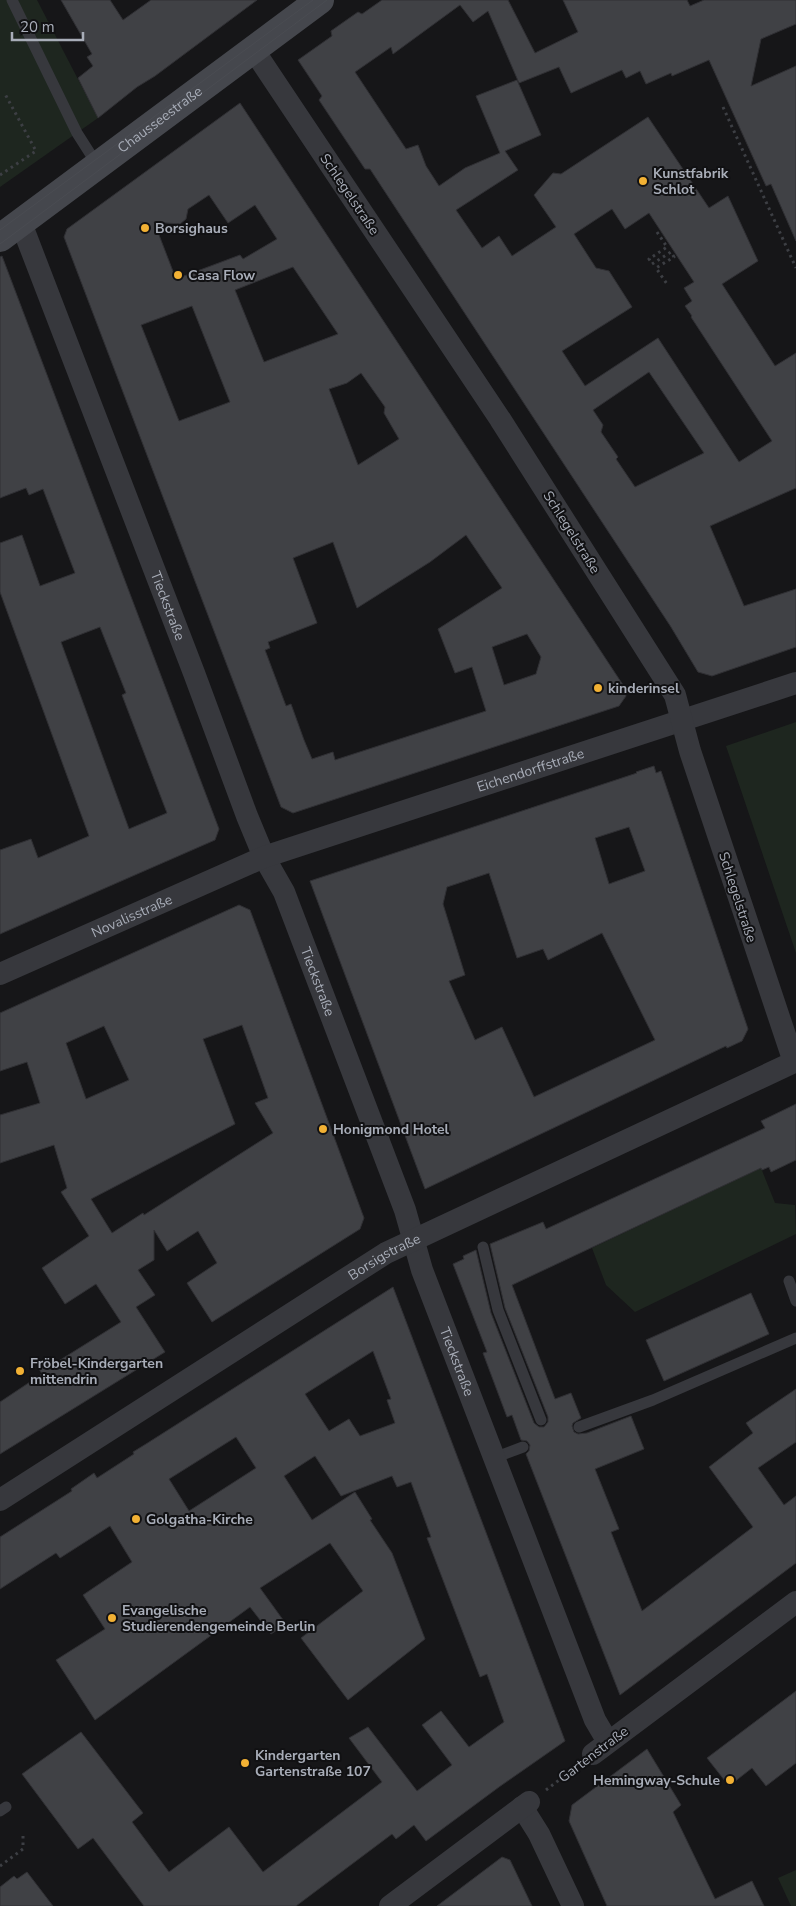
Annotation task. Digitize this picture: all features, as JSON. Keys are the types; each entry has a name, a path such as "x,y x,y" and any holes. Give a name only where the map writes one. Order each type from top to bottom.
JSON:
{"main road":[{"name":"Chausseestraße","path":"10,231 320,0"}],"street":[{"name":"Schlegelstraße","path":"253,49 500,419 675,694 690,751 794,1062"},
{"name":"Tieckstraße","path":"10,231 194,673 246,816 264,857 284,892 405,1210 422,1270 592,1712 601,1748"},
{"name":"Eichendorffstraße","path":"264,857 683,721 796,682"},
{"name":"Novalisstraße","path":"0,974 264,857"},
{"name":"Borsigstraße","path":"0,1500 386,1253 794,1062"},
{"name":"Gartenstraße","path":"601,1748 796,1602"},
{"path":"390,1906 525,1805 573,1906"}],"lane":[{"path":"12,0 77,133 98,166"},
{"path":"483,1247 498,1310 541,1420"},
{"path":"789,1281 796,1301"},
{"path":"579,1427 653,1400 796,1338"},
{"path":"494,1458 523,1447"}],"path":[{"path":"0,175 36,151 5,94"},
{"path":"723,108 796,268"},
{"path":"657,232 668,247 649,259 652,264 670,252 674,257 656,268 667,284"},
{"name":"Gartenstraße","path":"525,1805 601,1748"},
{"path":"0,1866 23,1849 23,1836"}],"shaded area":[{"path":"0,0 37,0 98,118 0,187"},
{"path":"796,722 796,953 726,746"},
{"path":"761,1168 775,1203 795,1205 796,1234 635,1312 606,1285 592,1248"},
{"path":"796,1870 796,1906 791,1906 778,1878"}],"building":[{"path":"61,0 110,0 123,20 151,0 257,0 155,76 137,87 98,118 78,78 93,66 87,57 92,54"},
{"path":"382,0 508,0 535,53 578,32 563,0 687,0 690,6 704,0 796,0 796,24 761,39 751,86 796,66 796,241 771,184 766,186 709,60 672,76 671,73 646,84 640,71 626,78 622,70 571,93 559,67 519,83 488,11 473,22 460,5 393,54 391,47 355,72 406,149 418,145 426,166 439,186 465,168 500,153 476,96 517,80 541,135 505,151 518,170 456,210 482,248 499,236 512,256 556,227 534,195 553,173 561,174 648,117 709,208 728,196 758,261 722,284 775,366 796,353 796,488 710,526 744,606 796,589 796,647 712,676 698,672 671,627 370,169 365,169 319,100 322,96 298,60 332,36 331,31 358,12 362,14","holes":["612,209 625,229 649,213 694,282 684,288 692,301 685,306 772,441 739,462 658,338 585,386 562,351 632,307 609,271 596,268 574,234","649,372 704,453 635,487 601,432 603,425 593,410"]},
{"path":"240,103 623,685 626,696 619,706 293,813 281,807 64,237 67,229","holes":["209,195 228,223 255,205 277,239 243,259 240,255 176,279 154,222 180,224 186,219 188,209","293,267 338,334 264,362 235,290","192,306 230,402 179,421 141,325","361,373 385,407 384,413 399,439 358,465 329,389 347,383","466,535 502,588 438,629 455,673 472,667 486,711 335,760 333,752 312,759 291,704 286,706 265,650 270,648 268,642 317,623 293,558 333,542 357,608 430,562","527,634 541,657 536,674 504,685 492,647"]},
{"path":"2,256 219,829 215,840 0,934 0,850 31,839 38,858 89,836 0,592 0,543 22,535 40,586 75,573 43,489 29,495 26,488 0,498 0,257","holes":["100,627 126,693 122,695 167,813 129,829 61,642"]},
{"path":"654,766 656,773 661,771 748,1029 742,1041 727,1048 726,1046 425,1189 310,881","holes":["629,827 645,871 609,884 595,838","489,873 517,958 543,949 548,960 602,933 655,1040 534,1097 502,1027 475,1040 449,981 465,975 443,904 447,887"]},
{"path":"239,905 250,910 364,1218 360,1229 212,1322 187,1283 217,1263 198,1231 167,1251 154,1230 154,1260 138,1270 155,1295 136,1307 165,1352 0,1454 0,1402 42,1374 38,1367 54,1357 57,1362 121,1322 96,1284 65,1304 42,1268 89,1236 61,1192 67,1188 54,1145 0,1163 0,1115 40,1103 27,1062 0,1071 0,1013","holes":["242,1025 268,1098 255,1103 273,1133 144,1215 143,1213 112,1233 91,1199 235,1124 203,1039","104,1026 129,1080 86,1099 66,1043"]},
{"path":"796,1104 796,1160 771,1172 769,1167 762,1170 761,1168 512,1285 555,1399 571,1393 581,1418 573,1423 574,1432 578,1434 587,1433 631,1416 644,1449 595,1469 619,1529 611,1532 642,1611 753,1527 709,1467 753,1433 746,1423 796,1389 796,1442 758,1468 784,1505 796,1496 796,1563 620,1695 526,1454 529,1451 530,1445 527,1441 521,1440 512,1415 507,1417 483,1353 487,1352 453,1264 464,1259 463,1256 476,1250 491,1313 534,1423 539,1427 544,1427 548,1422 548,1417 505,1308 490,1244 543,1222 546,1229 765,1128 761,1121"},
{"path":"393,1287 565,1741 426,1841 414,1825 396,1839 392,1834 296,1906 144,1906 93,1838 78,1849 22,1774 81,1732 143,1813 132,1822 169,1872 229,1827 263,1872 382,1782 349,1738 368,1727 417,1791 452,1765 422,1725 441,1711 469,1747 504,1722 487,1674 480,1677 427,1538 431,1537 411,1482 397,1487 392,1476 341,1496 315,1456 284,1476 312,1520 355,1492 372,1519 370,1520 392,1553 425,1639 348,1700 301,1638 363,1591 330,1543 260,1588 286,1624 271,1634 250,1607 95,1720 56,1660 105,1629 83,1595 132,1562 110,1526 60,1558 56,1553 0,1589 0,1537 72,1491 71,1489 94,1473 97,1478 134,1454 133,1452","holes":["373,1351 391,1399 387,1400 395,1423 360,1436 349,1419 329,1431 305,1394","236,1437 256,1468 189,1511 169,1479"]},
{"path":"751,1293 769,1334 664,1381 646,1340"},
{"path":"796,1691 796,1763 766,1786 752,1768 729,1786 707,1758"},
{"path":"647,1749 681,1805 673,1812 715,1899 752,1881 764,1906 607,1906 569,1821 572,1805"},
{"path":"502,1857 510,1860 532,1906 437,1906"},
{"path":"27,1872 53,1906 0,1906 0,1887 14,1876 17,1879"}],"tram line":[{"path":"0,230 313,0"},
{"path":"0,244 327,0"}],"place":[{"name":"Kunstfabrik Schlot","path":"643,181"},
{"name":"Borsighaus","path":"145,228"},
{"name":"Casa Flow","path":"178,275"},
{"name":"kinderinsel","path":"598,688"},
{"name":"Honigmond Hotel","path":"323,1129"},
{"name":"Fröbel-Kindergarten mittendrin","path":"20,1371"},
{"name":"Golgatha-Kirche","path":"136,1519"},
{"name":"Evangelische Studierendengemeinde Berlin","path":"112,1618"},
{"name":"Kindergarten Gartenstraße 107","path":"245,1763"},
{"name":"Hemingway-Schule","path":"730,1780"}]}
